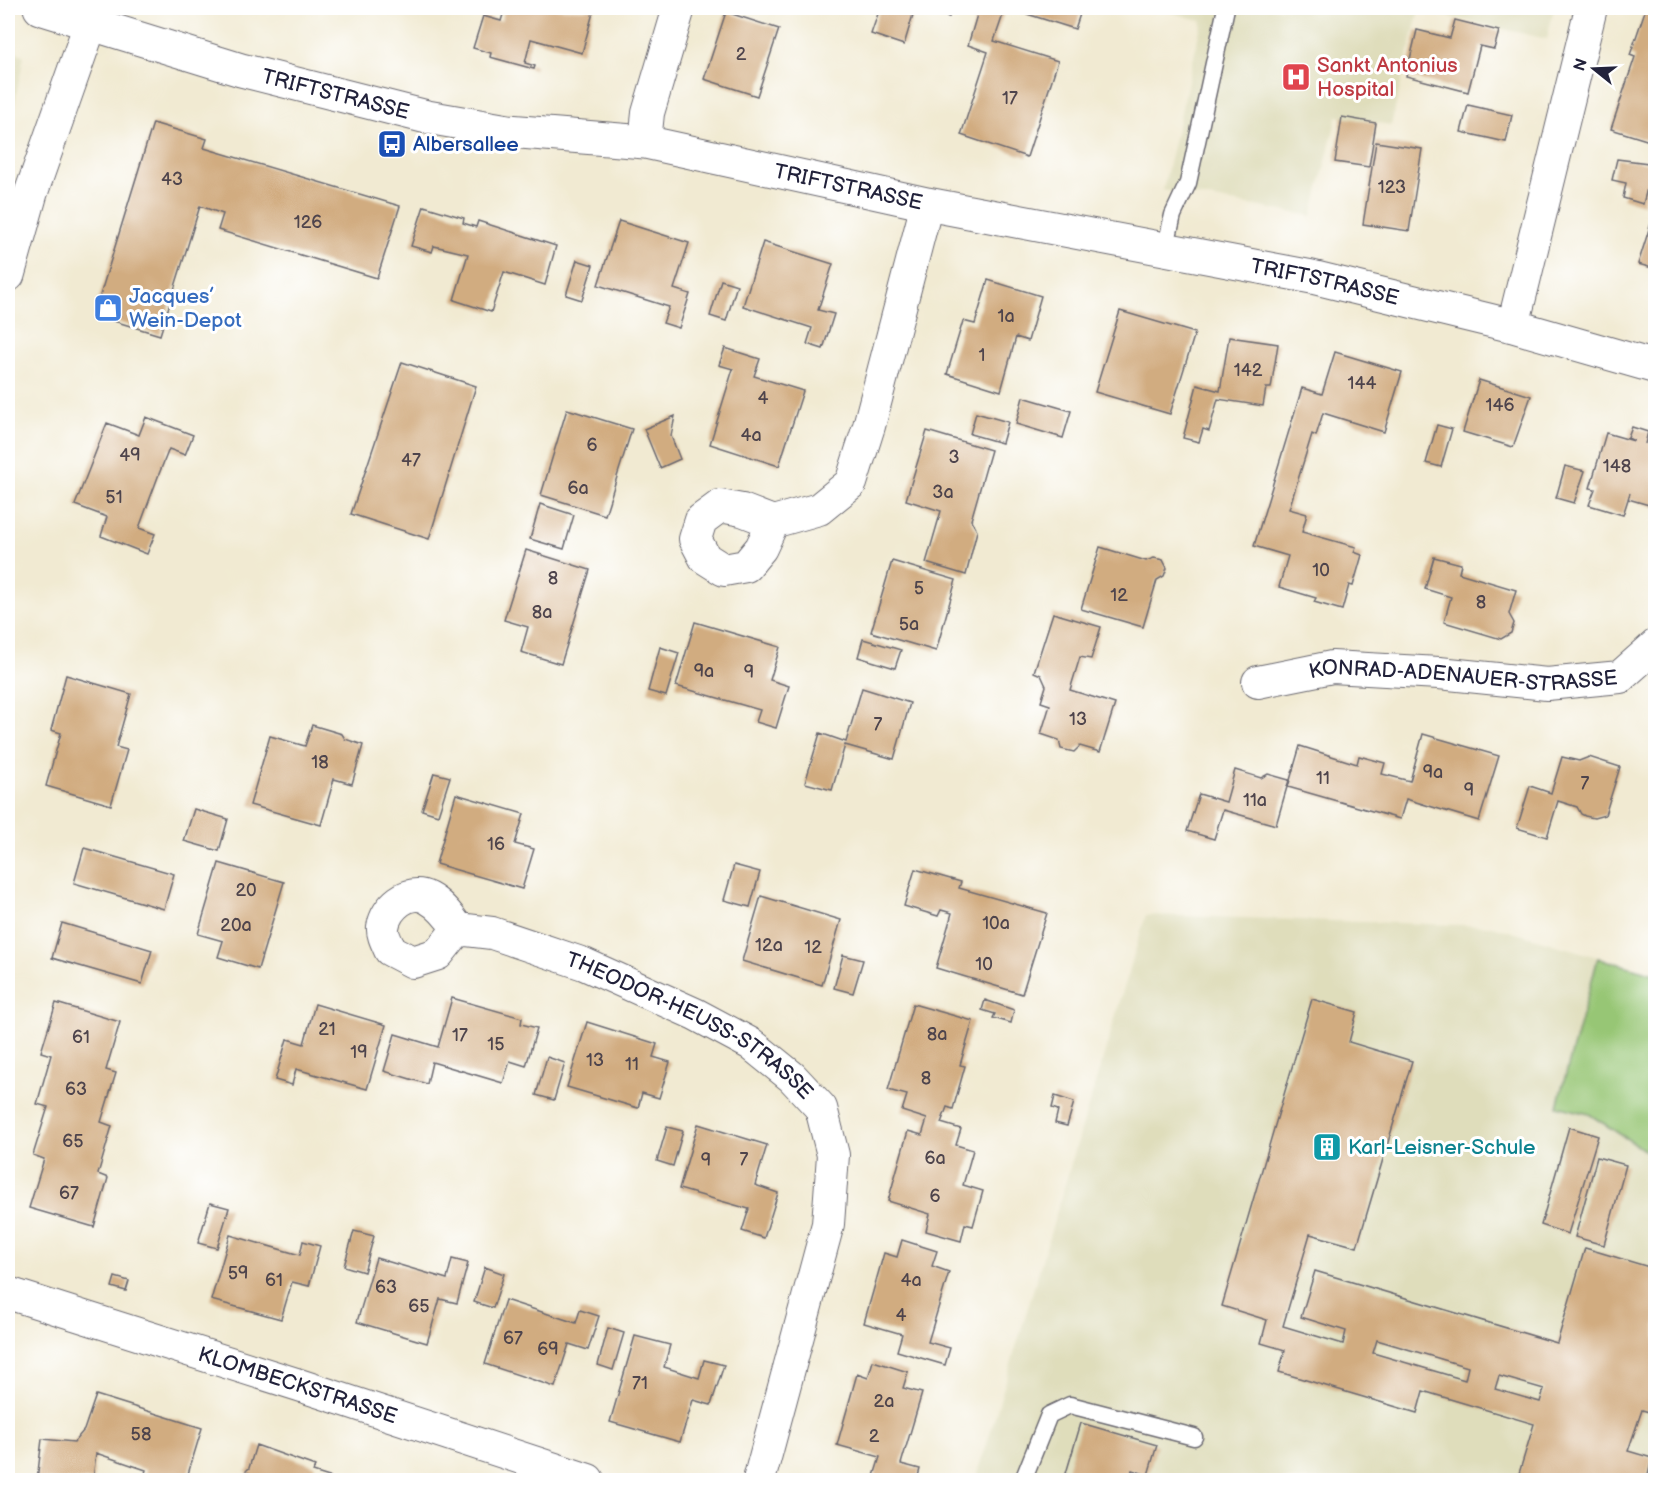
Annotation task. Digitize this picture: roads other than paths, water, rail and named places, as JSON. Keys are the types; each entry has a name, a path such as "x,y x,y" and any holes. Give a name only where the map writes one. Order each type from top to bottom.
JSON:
{"street":[{"name":"TRIFTSTRASSE","path":"40,8 93,16 241,70 427,117 508,131 645,142 927,204 1081,231 1312,277 1513,326 1656,367"},
{"path":"645,142 648,113 679,8"},
{"path":"1513,326 1591,8"},
{"path":"8,276 30,193 93,16"},
{"path":"773,522 819,509 851,483 869,426 927,204"},
{"name":"KONRAD-ADENAUER-STRASSE","path":"1258,682 1332,667 1439,673 1546,684 1620,677 1656,645"},
{"name":"THEODOR-HEUSS-STRASSE","path":"458,928 492,933 584,964 695,1014 751,1044 792,1077 821,1108 833,1155 828,1224 759,1480"},
{"name":"KLOMBECKSTRASSE","path":"8,1293 588,1480"}],"lane":[{"path":"1165,249 1173,215 1188,183 1226,8"},
{"path":"1023,1480 1049,1414 1070,1405 1194,1437"}],"place":[{"name":"Sankt Antonius Hospital","path":"1296,77"},
{"name":"Albersallee","path":"392,144"},
{"name":"Jacques’ Wein-Depot","path":"108,308"},
{"name":"Karl-Leisner-Schule","path":"1327,1147"}]}
